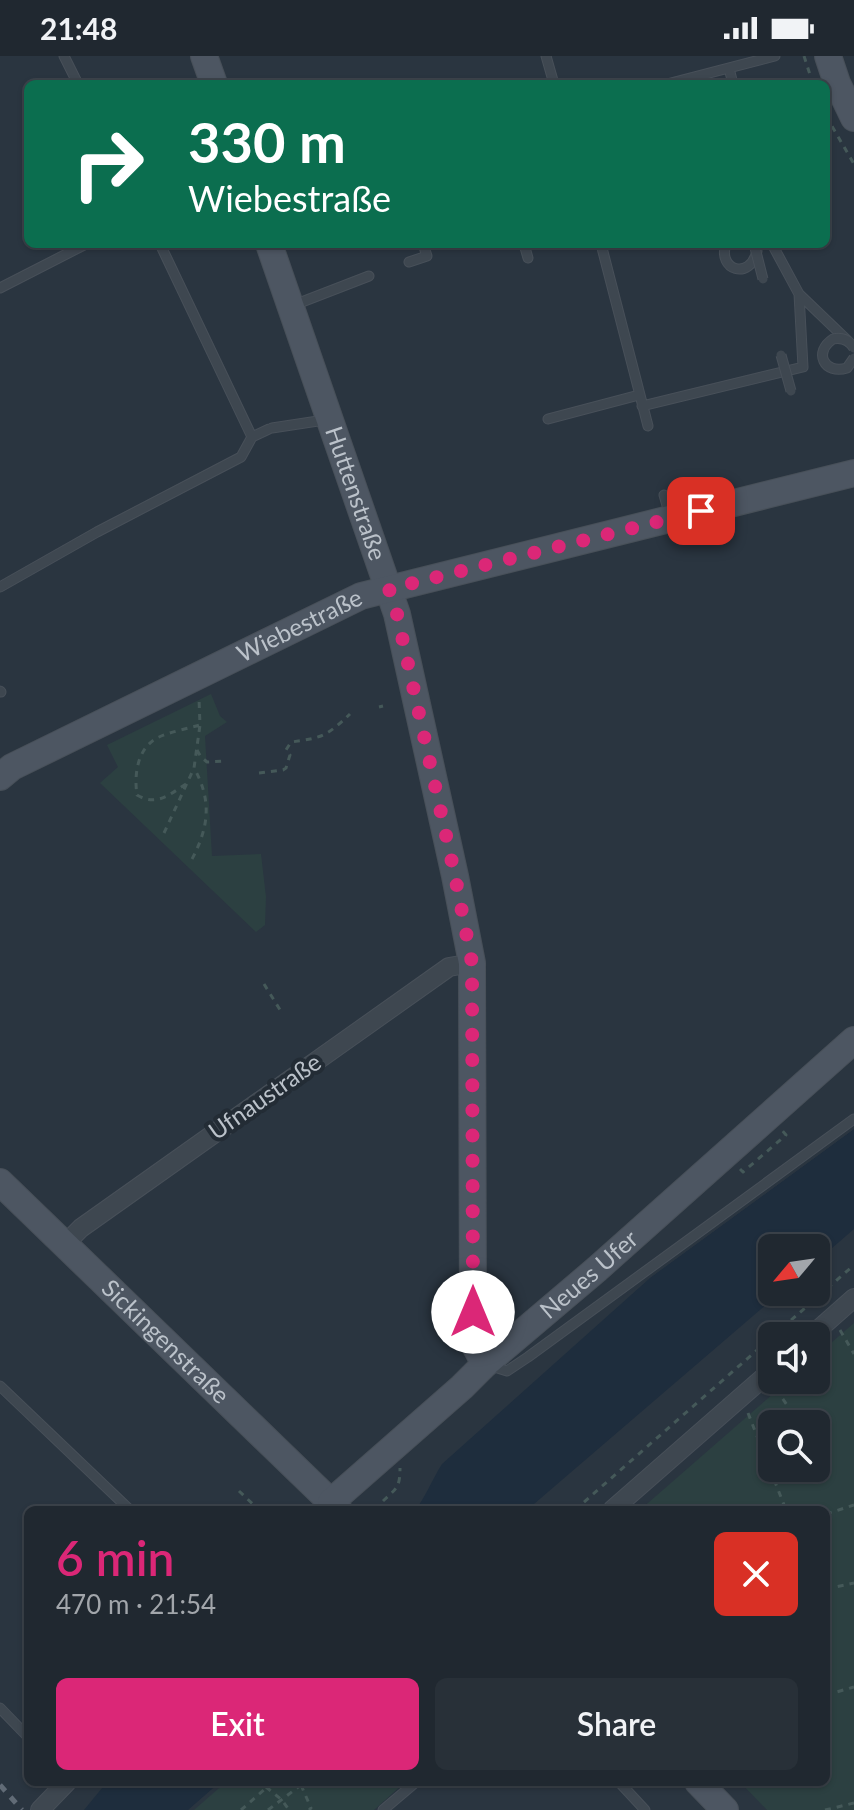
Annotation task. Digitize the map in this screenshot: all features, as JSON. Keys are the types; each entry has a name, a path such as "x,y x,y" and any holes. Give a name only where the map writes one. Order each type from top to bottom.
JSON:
{"street":[{"path":"204,56 213,80"},
{"path":"828,56 854,118"},
{"name":"Huttenstraße","path":"270,248 397,614 472,963 473,1342 485,1364"},
{"name":"Wiebestraße","path":"0,777 12,767 361,596 667,507 854,473"},
{"name":"Ufnaustraße","path":"65,1244 81,1228 449,967 472,963"},
{"name":"Neues Ufer","path":"332,1506 485,1364 597,1269 854,1040"},
{"name":"Sickingenstraße","path":"0,1182 330,1506"},
{"path":"827,1322 854,1298"},
{"path":"617,1506 758,1390"},
{"path":"40,1810 63,1786"},
{"path":"702,1786 725,1810"}],"lane":[{"path":"64,56 76,80"},
{"path":"546,56 553,80"},
{"path":"682,80 775,56"},
{"path":"729,68 732,80"},
{"path":"0,288 78,248"},
{"path":"162,248 252,437"},
{"path":"409,262 427,256 424,248"},
{"path":"525,248 528,258"},
{"path":"602,248 648,426"},
{"path":"725,248 724,258 731,267 744,269 755,260 756,248"},
{"path":"757,248 763,279"},
{"path":"774,248 799,294 854,349"},
{"path":"291,306 369,276"},
{"path":"642,406 803,367 799,294"},
{"path":"854,349 844,339 833,339 824,347 822,357 827,365 837,370 847,368 854,358"},
{"path":"781,355 791,391"},
{"path":"548,419 639,395"},
{"path":"0,587 241,457 252,437 270,428 329,417"},
{"path":"485,1364 507,1371 854,1119"},
{"path":"0,1386 126,1506"},
{"path":"0,1708 24,1729"},
{"path":"383,1810 411,1786"},
{"path":"623,1786 645,1810"}],"path":[{"path":"804,56 812,80"},
{"path":"830,123 854,164"},
{"path":"164,833 194,768 200,725 199,699"},
{"path":"259,773 283,770 290,755 286,750 291,742 322,737 350,714"},
{"path":"186,784 165,797 151,801 137,795 136,771 147,746 157,738 200,725"},
{"path":"197,750 207,762 227,761"},
{"path":"192,859 205,831 207,814 206,797 194,768"},
{"path":"264,984 282,1013"},
{"path":"738,1166 743,1172 786,1135 780,1129"},
{"path":"790,1322 854,1265"},
{"path":"841,1333 854,1354"},
{"path":"580,1506 758,1350"},
{"path":"747,1409 784,1506"},
{"path":"383,1501 397,1489 400,1468"},
{"path":"239,1491 255,1506"},
{"path":"830,1513 854,1505"},
{"path":"830,1588 854,1583"},
{"path":"830,1694 854,1687"},
{"path":"268,1810 299,1786"},
{"path":"304,1786 309,1810"},
{"path":"241,1810 266,1787 289,1810"},
{"path":"825,1810 854,1803"}],"green space":[{"path":"211,694 220,716 227,722 205,736 212,856 261,854 266,897 265,925 256,932 100,783 118,767 107,745"},
{"path":"854,1323 854,1810 767,1810 744,1786 830,1786 830,1506 645,1506 773,1394 830,1394 830,1344"},
{"path":"221,1786 401,1786 374,1810 194,1810"}],"water":[{"path":"854,1129 854,1229 830,1250 830,1234 758,1234 758,1306 765,1306 532,1506 418,1506 442,1464 650,1278"},
{"path":"104,1786 215,1786 188,1810 84,1810"}],"pier":[{"path":"854,1125 854,1129 619,1300 647,1274"}],"railway":[{"path":"0,1785 22,1810"}],"route":[{"path":"473,1312 472,963 389,589 701,511"}]}
